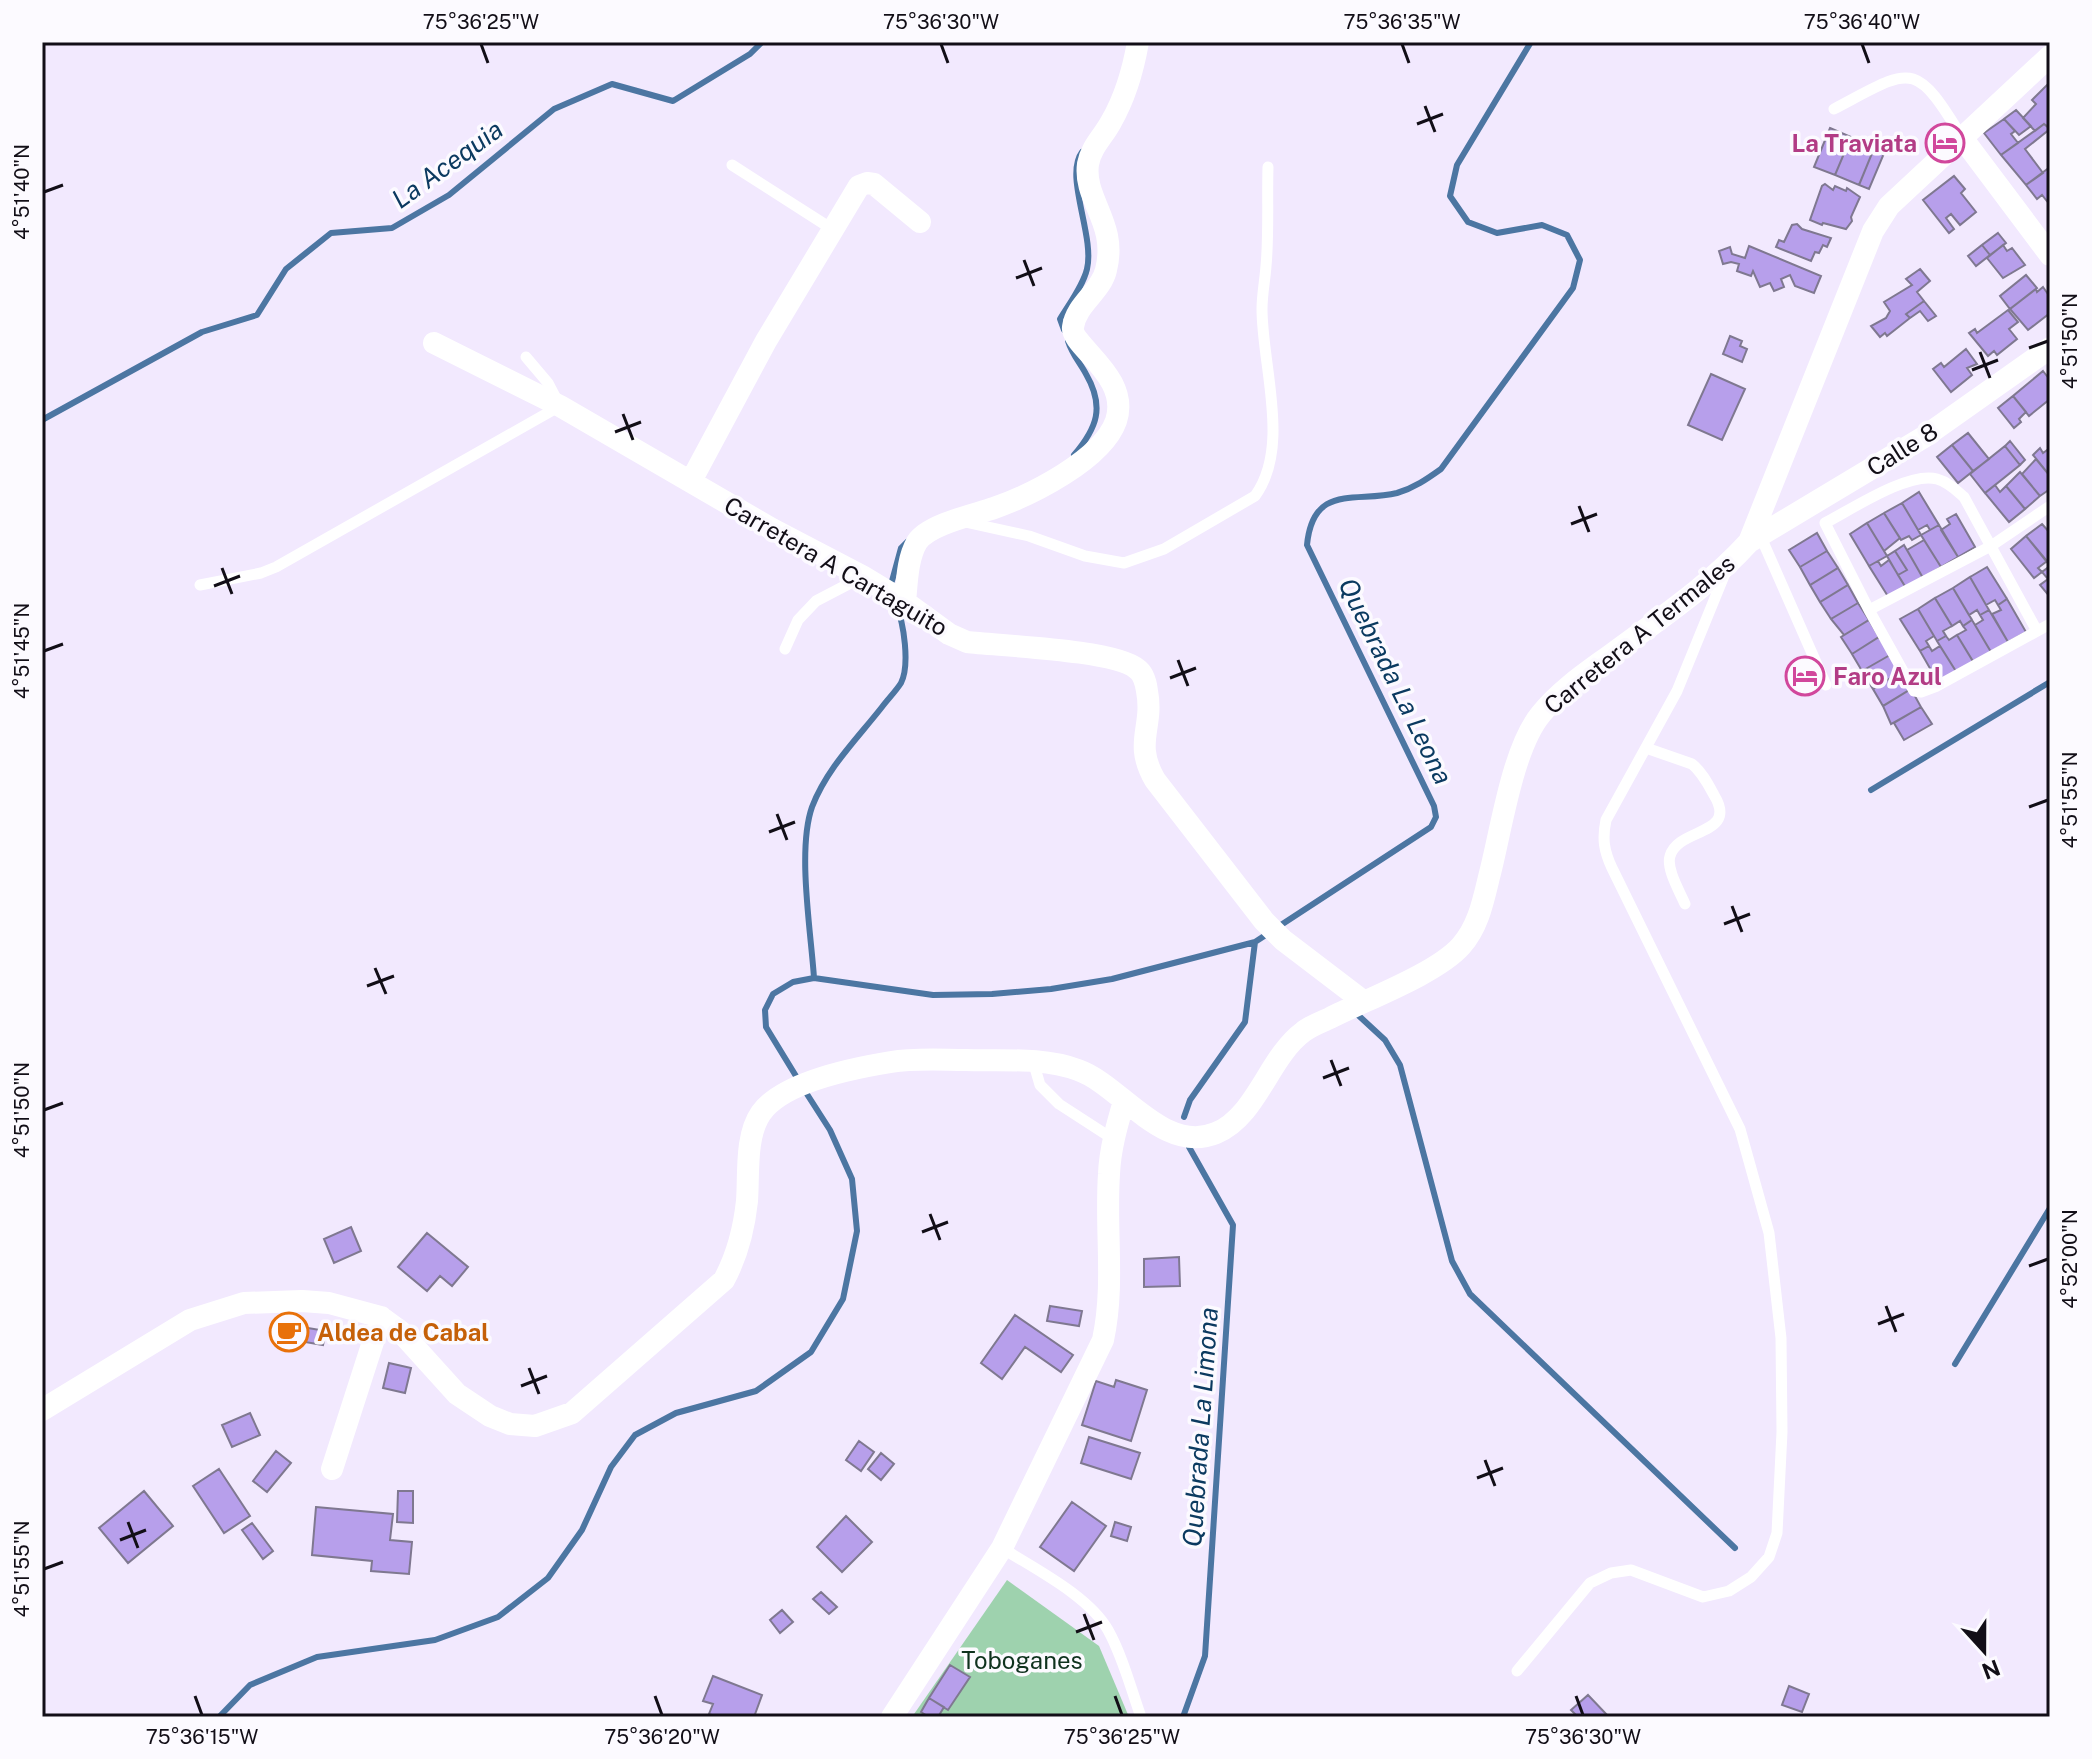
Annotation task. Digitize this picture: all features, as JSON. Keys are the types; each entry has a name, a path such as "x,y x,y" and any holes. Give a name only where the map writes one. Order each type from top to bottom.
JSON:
{"street":[{"path":"905,602 908,571 918,541 932,530 997,507 1058,477 1097,449 1116,421 1118,398 1107,373 1075,338 1073,328 1080,310 1096,292 1106,272 1110,248 1107,226 1090,186 1088,162 1127,91 1138,42"},
{"name":"Carretera A Termales","path":"381,1317 400,1331 457,1394 490,1416 510,1424 535,1426 572,1413 724,1280 735,1260 746,1206 752,1136 760,1114 780,1095 827,1077 894,1061 1033,1061 1081,1071 1158,1125 1178,1135 1197,1138 1216,1133 1233,1123 1302,1032 1404,983 1460,947 1479,917 1520,752 1538,717 1565,689 1697,591 1754,538 1873,231 1889,206 2050,56"},
{"path":"1963,139 2050,255"},
{"path":"691,481 766,341 859,186 874,184 920,222"},
{"name":"Carretera A Cartaguito","path":"434,343 560,406 862,576 949,634 967,642 1091,654 1136,667 1147,691 1148,709 1142,744 1146,765 1155,780 1264,921 1283,940 1363,1001"},
{"name":"Calle 8","path":"1754,538 1924,437 2050,348"},
{"path":"892,1717 1002,1548 1103,1340 1110,1308 1109,1175 1113,1139 1124,1101"},
{"path":"42,1410 190,1320 244,1303 329,1303 381,1317 332,1469"}],"lane":[{"path":"1834,109 1891,79 1910,76 1924,83 1963,139"},
{"path":"732,165 832,229"},
{"path":"956,520 1029,536 1085,556 1124,563 1164,549 1255,496 1266,475 1271,453 1271,406 1262,308 1268,167"},
{"path":"200,585 276,567 560,406 548,383 526,357"},
{"path":"2037,631 1964,497 1947,483 1935,478 1915,478 1825,523 1912,689 1917,692 1937,686 2050,624"},
{"path":"1869,610 1991,546 2050,506"},
{"path":"1754,538 1826,685"},
{"path":"1517,1671 1590,1583 1611,1573 1631,1570 1703,1597 1729,1591 1751,1577 1769,1557 1777,1533 1782,1432 1781,1338 1769,1233 1740,1129 1605,853 1602,836 1606,820 1677,691 1730,563"},
{"path":"785,649 798,620 816,601 862,576"},
{"path":"1646,748 1699,769 1722,808 1716,823 1675,847 1670,854 1669,863 1685,904"},
{"path":"1033,1061 1040,1085 1059,1104 1113,1139"},
{"path":"1002,1548 1080,1599 1096,1614 1108,1630 1141,1717"}],"green space":[{"name":"Toboganes","path":"1007,1580 1099,1646 1129,1717 912,1717"}],"building":[{"path":"2049,83 2050,128 2044,124 2035,131 2023,118 2036,104 2032,100"},
{"path":"2016,110 2031,126 2019,135 2004,119"},
{"path":"2004,119 2015,131 2011,134 2018,143 2001,155 1984,133"},
{"path":"2044,124 2050,129 2025,149 2043,173 2026,185 2001,155"},
{"path":"1830,128 1851,137 1835,175 1814,167"},
{"path":"1851,137 1875,146 1859,185 1835,175"},
{"path":"1875,146 1885,151 1869,189 1859,185"},
{"path":"2050,167 2050,205 2042,195 2037,199 2026,185"},
{"path":"1954,176 1965,189 1961,193 1976,212 1960,225 1951,214 1946,218 1954,229 1949,233 1923,200"},
{"path":"1825,184 1833,190 1835,186 1846,191 1847,188 1860,197 1846,229 1810,220"},
{"path":"1797,224 1802,229 1831,238 1827,247 1823,245 1819,253 1815,252 1811,261 1776,247 1779,240 1784,242 1792,225"},
{"path":"1998,233 2006,243 1990,255 1982,245"},
{"path":"1982,245 1990,255 1976,266 1968,256"},
{"path":"2003,245 2007,251 2012,248 2025,265 2003,278 1987,258"},
{"path":"1749,246 1821,276 1814,293 1795,286 1790,275 1781,279 1784,287 1774,291 1770,283 1760,287 1753,271 1751,276 1737,271 1739,264 1723,264 1719,251 1730,247 1732,254 1745,258"},
{"path":"1920,269 1930,281 1917,292 1924,301 1906,314 1910,318 1887,336 1885,333 1880,337 1871,326 1886,318 1890,311 1884,302 1912,285 1906,279"},
{"path":"2026,275 2037,288 2010,309 2000,296"},
{"path":"2043,287 2050,297 2050,313 2028,330 2010,309"},
{"path":"1924,301 1936,316 1928,321 1920,311 1910,318 1906,314"},
{"path":"2008,310 2018,322 2009,329 2017,339 1997,355 1994,351 1988,356 1969,333 1975,329 1977,333"},
{"path":"1730,336 1742,341 1740,346 1747,349 1742,362 1723,354"},
{"path":"1966,349 1977,364 1967,368 1972,375 1951,392 1933,369 1941,363 1944,367"},
{"path":"2043,371 2050,380 2050,399 2029,416 2013,396"},
{"path":"1711,374 1745,389 1722,440 1688,425"},
{"path":"2013,396 2026,412 2014,428 1998,408"},
{"path":"1968,433 1989,459 1973,471 1952,445"},
{"path":"2010,441 2025,460 2020,465 2005,446"},
{"path":"1952,445 1973,471 1958,483 1937,457"},
{"path":"2005,446 2020,465 1985,493 1970,474"},
{"path":"2040,448 2043,453 2050,448 2050,476 2033,455"},
{"path":"2036,459 2050,476 2050,489 2040,496 2022,474"},
{"path":"2020,472 2040,496 2025,509 2006,486"},
{"path":"1995,485 2000,492 2006,486 2025,509 2009,522 1985,493"},
{"path":"1919,492 1939,525 1930,530 1927,525 1918,530 1902,503"},
{"path":"1902,503 1921,535 1912,540 1909,536 1901,540 1884,513"},
{"path":"1884,513 1900,538 1884,551 1867,523"},
{"path":"1956,514 1975,547 1958,557 1941,530 1950,524 1947,519"},
{"path":"1867,523 1887,556 1869,566 1850,534"},
{"path":"2042,524 2050,533 2050,566 2026,536"},
{"path":"1939,525 1958,557 1941,567 1921,535"},
{"path":"1817,533 1827,551 1800,567 1789,550"},
{"path":"2026,536 2047,561 2038,568 2042,572 2034,578 2011,549"},
{"path":"1924,540 1941,567 1923,578 1907,550"},
{"path":"1904,545 1923,578 1906,588 1898,575 1907,570 1895,551"},
{"path":"1827,551 1838,568 1810,585 1800,567"},
{"path":"1895,551 1907,570 1898,575 1887,556"},
{"path":"1889,560 1906,588 1889,598 1869,566 1878,561 1881,566"},
{"path":"2050,566 2050,597 2040,585 2048,579 2042,572"},
{"path":"1987,567 2007,599 1998,605 1995,600 1986,605 1970,577"},
{"path":"1838,568 1848,585 1820,602 1810,585"},
{"path":"1970,577 1989,610 1980,615 1977,610 1969,615 1953,588"},
{"path":"1848,585 1858,603 1831,619 1820,602"},
{"path":"1953,588 1972,620 1963,626 1960,621 1952,626 1935,598"},
{"path":"1935,598 1952,626 1943,631 1946,636 1937,641 1918,609"},
{"path":"2007,599 2026,632 2008,642 1992,614 2001,610 1998,605"},
{"path":"1858,603 1869,620 1844,635 1831,619"},
{"path":"1918,609 1934,636 1926,641 1929,646 1920,651 1900,619"},
{"path":"1989,610 2008,642 1991,652 1975,625 1983,620 1980,615"},
{"path":"1869,620 1879,637 1852,654 1841,637"},
{"path":"1972,620 1991,652 1974,663 1957,635 1966,630 1963,626"},
{"path":"1957,635 1974,663 1957,673 1937,641 1946,636 1949,640"},
{"path":"1879,637 1890,655 1862,671 1852,654"},
{"path":"1929,646 1932,651 1940,646 1957,673 1939,684 1920,651"},
{"path":"1890,655 1900,672 1873,689 1862,671"},
{"path":"1900,672 1911,689 1883,706 1873,689"},
{"path":"1911,689 1921,707 1891,724 1883,706"},
{"path":"1921,707 1932,724 1904,740 1894,723"},
{"path":"351,1227 361,1251 334,1263 324,1239"},
{"path":"427,1233 468,1267 452,1286 440,1276 427,1291 398,1267"},
{"path":"1179,1257 1180,1286 1144,1287 1144,1259"},
{"path":"1050,1306 1082,1311 1079,1326 1047,1321"},
{"path":"1015,1315 1073,1355 1061,1372 1025,1347 1002,1379 981,1363"},
{"name":"Aldea de Cabal","path":"280,1326 298,1326 298,1339 280,1339"},
{"path":"308,1328 326,1331 323,1345 305,1342"},
{"path":"389,1363 411,1368 405,1393 383,1388"},
{"path":"1116,1380 1147,1390 1131,1441 1082,1425 1096,1381 1114,1387"},
{"path":"250,1413 260,1435 232,1447 222,1425"},
{"path":"1089,1437 1140,1453 1131,1479 1081,1463"},
{"path":"859,1441 874,1452 861,1471 846,1460"},
{"path":"276,1451 291,1463 267,1492 253,1481"},
{"path":"881,1453 894,1464 881,1480 868,1469"},
{"path":"219,1469 250,1516 224,1533 193,1486"},
{"path":"144,1491 173,1526 128,1563 99,1528"},
{"path":"398,1491 413,1491 413,1523 397,1522"},
{"path":"1072,1502 1106,1526 1074,1571 1040,1547"},
{"path":"316,1507 393,1514 390,1540 412,1542 409,1574 371,1571 372,1561 312,1555"},
{"path":"846,1516 872,1542 842,1572 817,1547"},
{"path":"1115,1522 1131,1527 1127,1541 1111,1536"},
{"path":"252,1523 273,1551 263,1559 242,1530"},
{"path":"821,1592 837,1607 829,1614 813,1599"},
{"path":"782,1610 793,1622 780,1633 770,1620"},
{"path":"950,1665 970,1677 948,1710 929,1698"},
{"path":"713,1676 762,1695 754,1717 717,1717 709,1714 713,1704 703,1701"},
{"path":"1789,1686 1809,1694 1802,1712 1782,1705"},
{"path":"1588,1695 1609,1717 1578,1717 1571,1710"},
{"path":"929,1698 944,1707 938,1717 929,1717 921,1712"}],"waterway":[{"name":"La Acequia","path":"42,420 202,332 257,315 286,269 331,233 392,228 449,195 554,109 612,84 673,101 750,54 762,42"},
{"name":"Quebrada La Leona","path":"799,1081 766,1027 765,1010 773,994 793,982 814,978 933,995 1051,989 1112,979 1255,942 1431,827 1436,817 1434,806 1307,545 1311,525 1327,504 1397,493 1415,486 1441,469 1573,288 1580,260 1567,235 1542,225 1497,233 1468,222 1450,196 1457,165 1531,42"},
{"name":"La Acequia","path":"1064,330 1060,319 1087,269 1087,240 1076,176 1082,152"},
{"name":"La Acequia","path":"1068,341 1092,386 1097,407 1093,426 1074,455"},
{"name":"La Acequia","path":"892,581 901,548 907,542"},
{"name":"La Acequia","path":"814,978 805,868 808,825 818,793 834,767 901,683 905,644 896,605"},
{"path":"1871,790 2050,682"},
{"name":"Quebrada La Limona","path":"1184,1117 1190,1100 1245,1022 1255,942"},
{"path":"1358,1015 1385,1040 1400,1065 1452,1261 1470,1294 1735,1548"},
{"name":"Quebrada La Leona","path":"219,1717 250,1685 317,1657 435,1640 498,1617 548,1578 582,1530 611,1467 635,1435 676,1413 756,1391 811,1352 843,1299 857,1231 852,1179 830,1130 805,1091"},
{"name":"Quebrada La Limona","path":"1183,1717 1205,1656 1233,1225 1189,1147"},
{"path":"1955,1364 2050,1208"}],"place":[{"name":"La Traviata","path":"1945,143"},
{"name":"Faro Azul","path":"1805,676"},
{"name":"Aldea de Cabal","path":"289,1332"}]}
